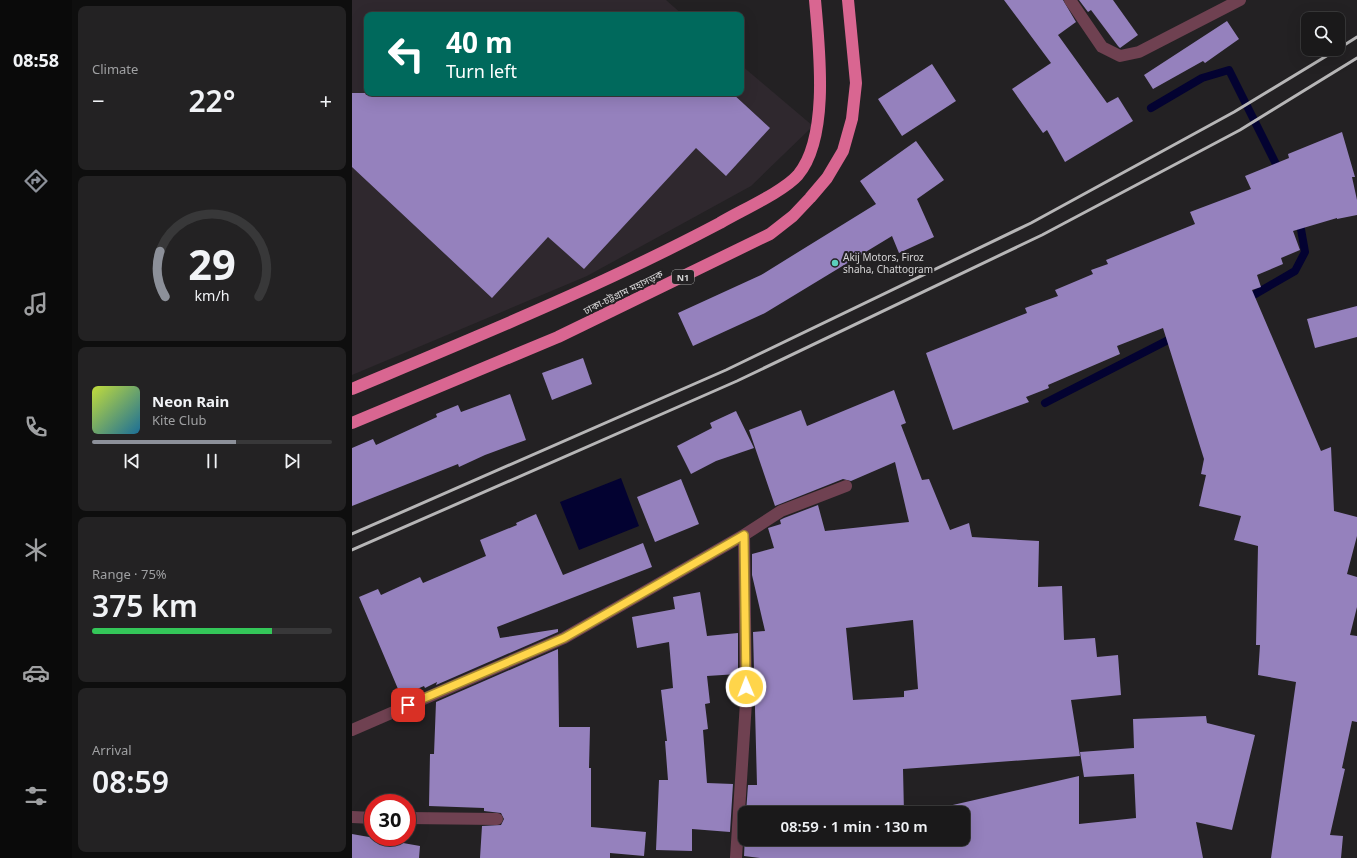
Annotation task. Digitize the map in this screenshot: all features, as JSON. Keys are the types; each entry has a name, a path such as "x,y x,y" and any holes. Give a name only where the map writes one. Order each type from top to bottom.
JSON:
{"highway":[{"name":"ঢাকা-চট্টগ্রাম মহাসড়ক","path":"352,388 547,307 685,241 773,194 798,176 812,150 818,118 820,87 815,0"},
{"name":"ঢাকা-চট্টগ্রাম মহাসড়ক","path":"352,423 558,337 770,234 793,216 827,178 843,151 852,119 856,84 848,0"}],"street":[{"path":"1070,0 1102,47 1120,56 1139,52 1240,0"},
{"path":"352,730 564,638 744,535 781,511 846,486"},
{"path":"736,858 746,702 744,535"},
{"path":"352,817 364,818"},
{"path":"416,818 497,819"}],"shaded area":[{"path":"352,0 666,0 680,12 364,12 364,96 744,96 744,68 813,126 751,186 587,276 352,375"},
{"path":"621,478 639,526 579,550 560,502"}],"building":[{"path":"1004,0 1063,0 1076,22 1058,35 1107,103 1118,97 1133,121 1065,162 1047,130 1043,133 1012,89 1051,63"},
{"path":"1079,0 1113,0 1138,35 1120,48 1091,10 1088,12"},
{"path":"1227,21 1239,39 1205,63 1203,61 1153,89 1144,75"},
{"path":"932,64 956,101 902,136 878,99"},
{"path":"352,93 364,93 364,96 735,96 770,128 726,176 696,148 584,269 548,237 492,298 352,167"},
{"path":"1342,132 1355,177 1352,177 1357,200 1357,215 1337,218 1293,231 1300,250 1281,258 1283,264 1257,275 1261,287 1252,290 1321,451 1331,447 1334,511 1357,517 1357,536 1347,574 1357,577 1357,607 1350,635 1357,636 1357,722 1352,721 1342,768 1345,769 1330,835 1343,836 1341,858 1271,858 1296,682 1258,675 1260,645 1256,645 1258,546 1234,540 1241,516 1199,506 1206,475 1201,474 1204,459 1163,328 1117,346 1120,354 1048,385 1049,388 1026,397 1029,402 953,430 926,353 1027,313 1025,308 1058,296 1055,290 1093,274 1091,270 1108,264 1106,260 1195,224 1190,212 1251,189 1245,176 1289,158 1288,154"},
{"path":"916,141 944,180 917,199 934,237 899,253 892,236 765,313 693,346 678,313 761,275 876,204 860,181"},
{"path":"1357,306 1357,337 1315,348 1307,319"},
{"path":"583,358 592,384 552,400 542,373"},
{"path":"894,390 906,423 901,425 922,480 929,479 950,530 969,523 972,537 1039,541 1038,587 1062,586 1064,640 1095,638 1097,657 1118,655 1121,695 1071,700 1080,756 903,769 904,806 746,806 748,785 757,785 753,632 765,631 752,575 752,554 774,548 768,528 781,524 780,520 784,518 818,505 825,531 909,522 895,462 851,481 843,479 775,506 749,430 801,410 807,426","holes":["913,620 918,689 904,691 904,697 853,700 846,628"]},
{"path":"510,394 526,440 485,455 459,467 458,464 352,506 352,448 373,439 376,445 437,417 436,414 458,405 461,412"},
{"path":"736,411 754,448 716,461 691,474 677,446 712,428 710,423"},
{"path":"681,479 699,524 655,542 637,497"},
{"path":"536,514 563,575 643,543 652,567 497,627 500,638 558,629 558,632 436,685 437,682 425,688 424,686 401,696 359,597 378,589 381,595 420,577 423,583 486,556 480,540 517,525 516,523"},
{"path":"700,592 707,636 738,633 738,674 707,676 710,703 705,704 708,729 703,730 707,783 733,784 730,832 692,829 692,851 656,850 659,780 668,780 665,741 667,741 661,690 673,688 669,642 637,648 632,617 675,609 673,597"},
{"path":"558,649 559,727 590,727 589,768 591,768 591,827 646,832 644,856 610,853 610,858 480,858 482,826 501,825 504,819 501,813 484,811 484,808 429,806 430,754 434,754 436,702"},
{"path":"1206,716 1207,723 1255,735 1232,830 1196,822 1203,858 760,858 744,856 744,846 970,846 970,806 948,806 1079,776 1079,824 1136,818 1134,774 1084,777 1080,752 1134,748 1133,719"},
{"path":"352,834 364,836 364,846 420,846 419,858 352,858"}],"waterway":[{"path":"1151,108 1202,78 1229,70 1280,172"},
{"path":"1245,300 1295,271 1305,252 1299,218"},
{"path":"1045,403 1176,336"}],"railway":[{"path":"1345,45 1357,37"},
{"path":"352,534 726,370 1031,223 1234,112 1326,56"},
{"path":"352,550 737,381 1042,235 1240,130 1357,58"}],"place":[{"name":"Akij Motors, Firoz shaha, Chattogram","path":"835,263"}],"route":[{"path":"408,705 564,638 744,535 746,687"}]}
